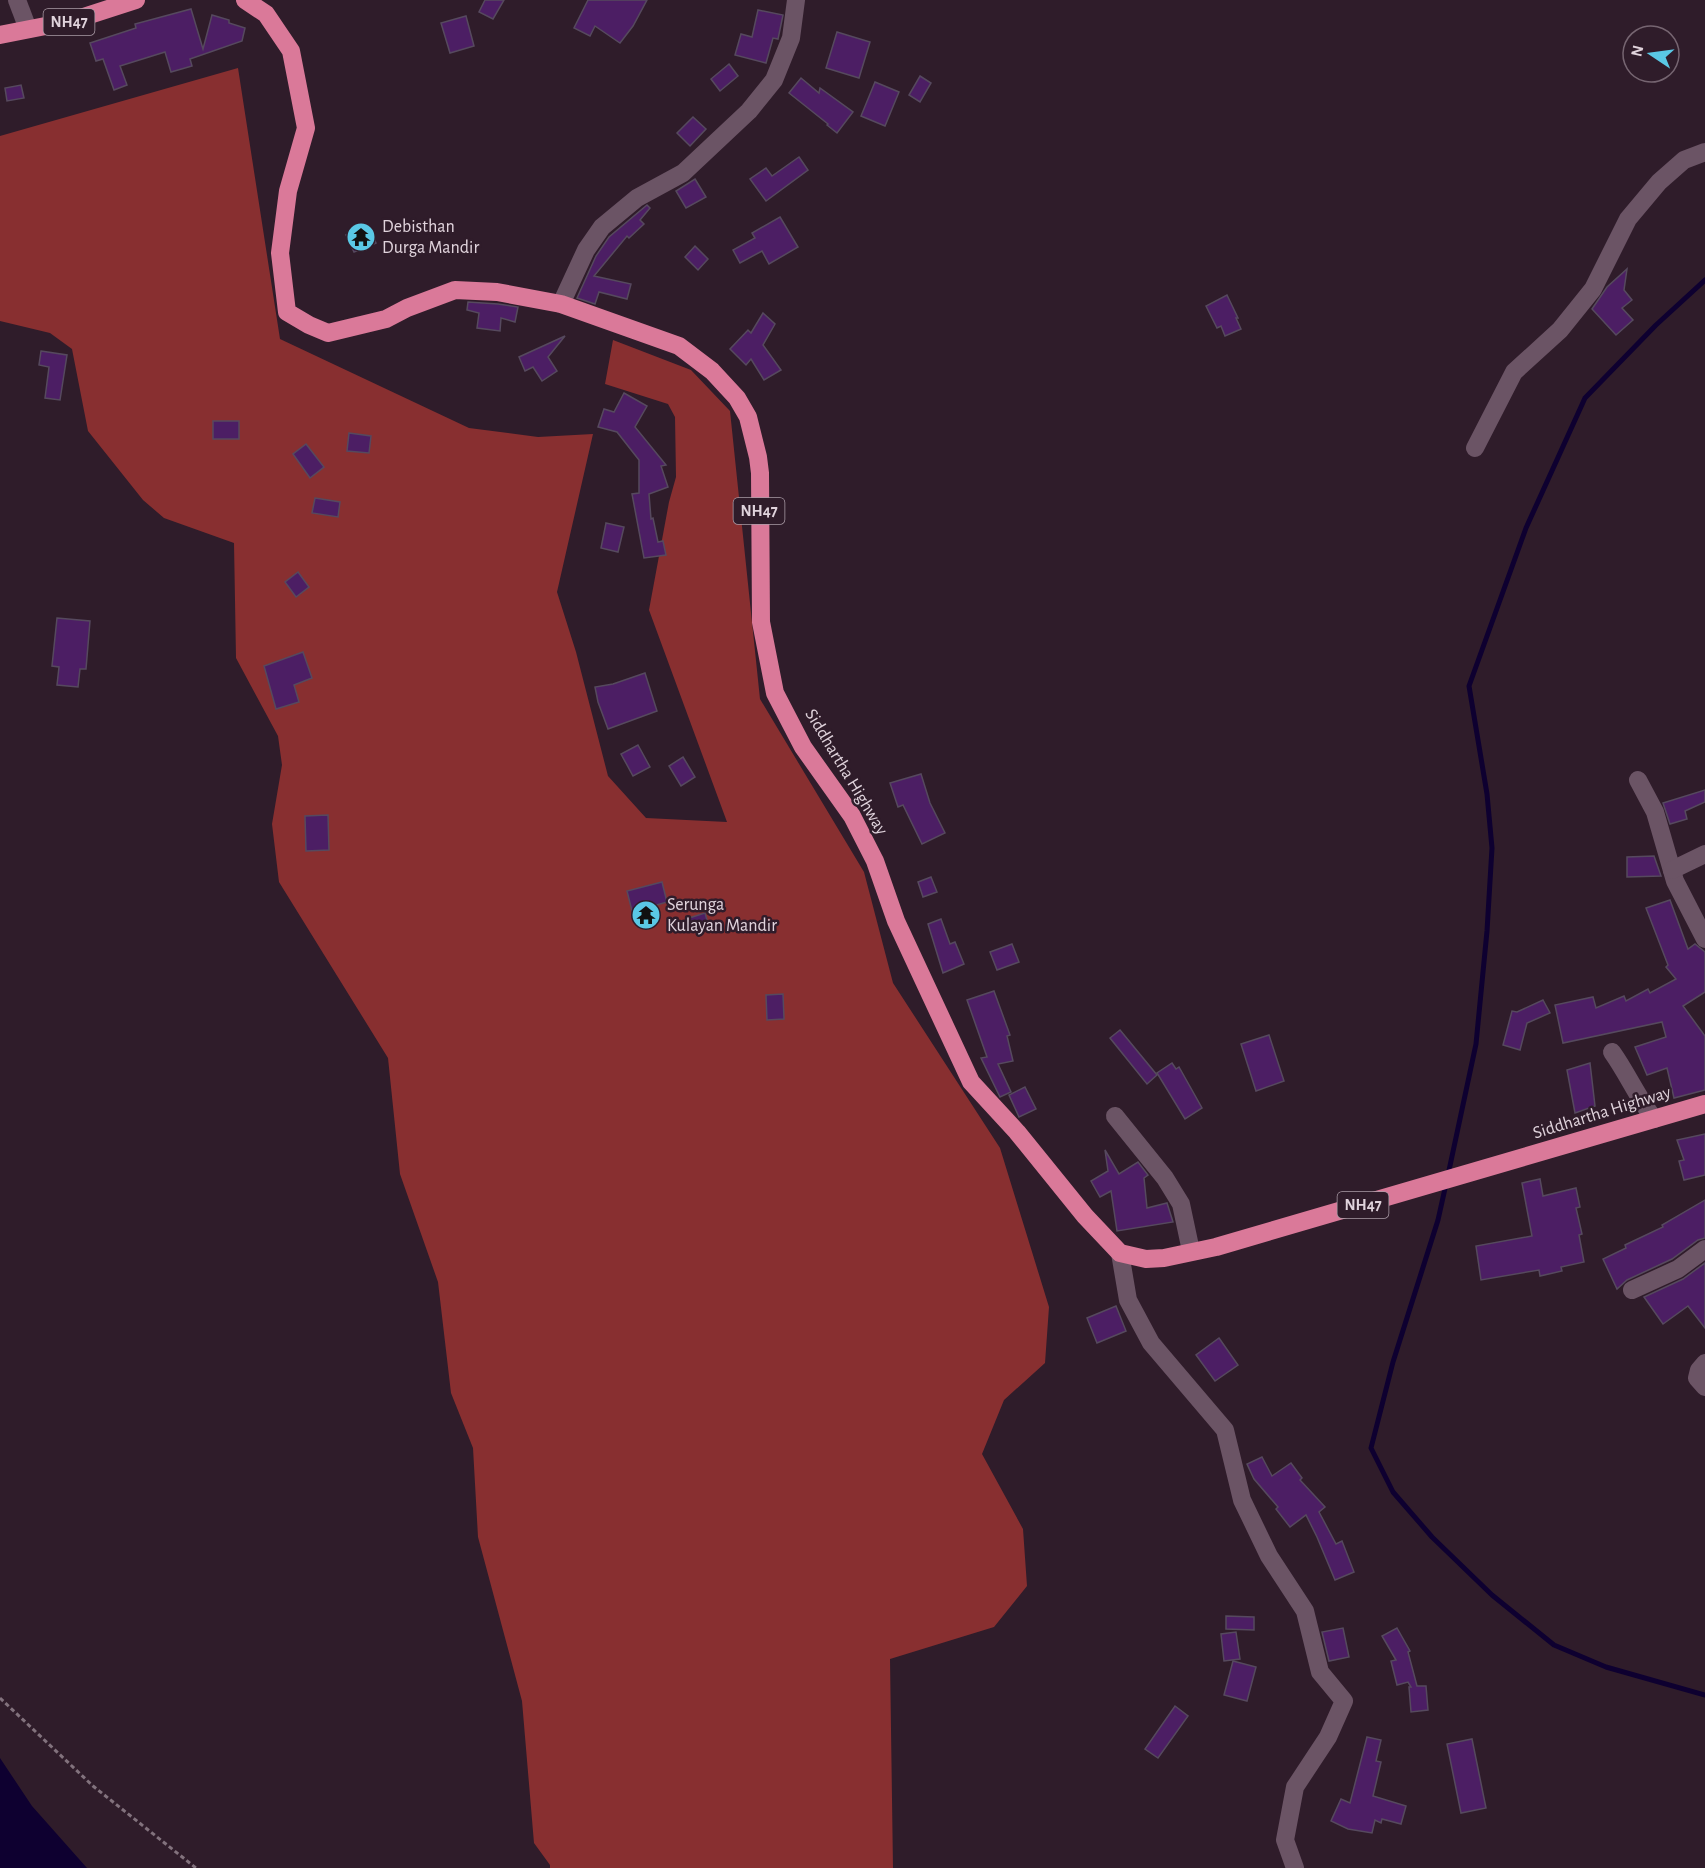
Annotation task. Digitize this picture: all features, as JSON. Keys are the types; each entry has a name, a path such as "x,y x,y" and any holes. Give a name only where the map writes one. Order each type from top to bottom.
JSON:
{"highway":[{"name":"NH47","path":"0,35 71,21 136,0"},
{"name":"Siddhartha Highway","path":"245,0 266,14 291,51 306,128 288,190 280,253 287,312 328,333 386,319 407,308 455,290 497,292 561,304 679,346 712,371 737,398 748,417 760,473 761,622 775,693 803,747 852,816 875,861 896,921 971,1082 1017,1132 1085,1216 1120,1253"},
{"name":"Siddhartha Highway","path":"1191,1251 1216,1247 1705,1104"},
{"name":"NH47","path":"1120,1253 1146,1259 1164,1258 1191,1251"}],"street":[{"path":"17,0 28,29"},
{"path":"561,304 586,250 602,227 637,198 683,173 749,111 774,80 791,38 796,0"},
{"path":"1475,448 1514,372 1560,330 1593,289 1628,219 1659,182 1684,160 1705,152"},
{"path":"1638,780 1655,812 1675,881 1705,939"},
{"path":"1672,870 1705,854"},
{"path":"1612,1052 1654,1119"},
{"path":"1115,1116 1165,1178 1181,1204 1191,1251"},
{"path":"1632,1290 1678,1269 1705,1249"},
{"path":"1120,1253 1128,1300 1151,1343 1225,1430 1242,1500 1269,1556 1305,1611 1320,1672 1344,1701 1328,1737 1295,1787 1285,1840 1295,1868"},
{"path":"1705,1363 1699,1370 1697,1378 1705,1388"}],"path":[{"path":"0,1698 93,1786 196,1868"}],"shaded area":[{"path":"238,68 280,339 469,428 538,437 593,434 557,592 576,652 608,776 646,818 727,822 649,610 669,502 676,477 675,417 668,404 605,384 613,340 691,370 730,411 760,699 864,872 893,983 1000,1148 1049,1307 1045,1363 1004,1400 982,1454 1023,1529 1027,1586 994,1627 890,1659 893,1868 550,1868 534,1843 522,1701 478,1537 473,1448 451,1393 438,1282 400,1174 388,1058 279,882 272,824 282,765 278,736 236,658 234,543 164,518 143,500 88,431 72,349 50,333 0,321 0,136"},
{"path":"0,1758 32,1806 87,1868 0,1868"}],"building":[{"path":"485,0 504,0 493,19 479,12"},
{"path":"588,0 647,0 633,26 620,43 595,26 590,36 574,28"},
{"path":"191,9 203,49 212,15 245,28 242,41 190,59 192,66 171,72 165,52 120,66 127,85 114,90 103,59 96,61 90,43 136,28 135,24"},
{"path":"758,10 783,15 778,39 773,38 766,63 735,55 741,34 752,37"},
{"path":"466,16 474,46 450,53 441,23"},
{"path":"837,32 870,42 859,78 826,68"},
{"path":"729,64 738,76 720,91 711,79"},
{"path":"920,76 931,83 920,102 909,95"},
{"path":"801,78 819,93 820,88 853,112 837,133 789,93"},
{"path":"875,82 899,92 885,126 861,116"},
{"path":"21,85 24,98 7,101 5,88"},
{"path":"693,117 706,129 690,146 677,133"},
{"path":"799,157 808,170 766,201 750,179 766,168 772,176"},
{"path":"695,179 706,197 686,208 676,191"},
{"path":"647,205 650,208 640,220 644,224 629,238 627,236 594,276 631,284 627,299 599,292 595,304 577,298 596,256 609,237"},
{"path":"780,217 798,247 769,264 762,251 740,263 733,250 755,238 752,233"},
{"path":"369,226 376,243 354,252 346,235"},
{"path":"695,246 708,259 698,270 685,257"},
{"path":"1627,269 1624,290 1632,300 1622,308 1633,320 1616,335 1592,309 1607,287"},
{"path":"1227,295 1241,329 1225,336 1221,326 1217,328 1206,306"},
{"path":"468,302 518,307 515,322 501,318 500,331 477,328 479,313 467,310"},
{"path":"763,313 775,324 763,345 781,370 764,380 751,359 746,365 730,349 748,330 751,333"},
{"path":"565,336 548,357 557,371 542,381 533,367 525,371 519,357"},
{"path":"41,351 67,355 60,400 45,398 49,367 39,365"},
{"path":"624,393 647,406 635,427 666,465 661,466 668,487 649,494 651,519 653,518 658,542 663,541 666,555 644,558 632,494 639,493 639,460 617,432 598,427 604,409 614,412"},
{"path":"213,421 239,421 239,439 213,439"},
{"path":"349,433 371,436 369,453 347,451"},
{"path":"306,444 324,467 310,478 293,454"},
{"path":"315,498 340,502 338,517 312,513"},
{"path":"606,523 624,527 618,552 601,548"},
{"path":"298,572 309,587 296,597 285,582"},
{"path":"57,618 90,621 86,669 80,669 78,687 57,685 59,667 52,666"},
{"path":"303,652 312,678 294,685 299,702 276,709 264,666"},
{"path":"645,673 657,711 608,729 595,687 613,684"},
{"path":"638,745 650,767 633,776 621,754"},
{"path":"683,757 695,777 681,786 669,766"},
{"path":"921,774 930,803 945,833 922,844 903,805 898,807 890,783"},
{"path":"1705,790 1705,802 1685,811 1687,819 1670,824 1663,803"},
{"path":"328,815 329,850 306,851 305,816"},
{"path":"1654,856 1661,876 1627,877 1627,857"},
{"path":"931,877 937,892 923,897 918,882"},
{"path":"662,882 667,902 653,906 658,923 640,928 634,910 632,911 627,891"},
{"path":"1670,900 1688,949 1695,944 1705,952 1705,992 1683,1006 1705,1036 1705,1090 1674,1098 1667,1068 1647,1075 1635,1047 1666,1037 1662,1022 1563,1043 1555,1005 1593,997 1596,1008 1624,996 1626,1001 1648,989 1650,993 1676,979 1666,967 1668,965 1646,908"},
{"path":"705,913 709,927 690,932 686,919"},
{"path":"941,919 950,944 955,942 964,964 943,973 928,924"},
{"path":"1012,944 1019,962 997,970 990,952"},
{"path":"994,991 1010,1035 1007,1036 1013,1061 998,1064 1011,1092 1000,1097 981,1058 987,1057 967,1000"},
{"path":"783,994 784,1019 767,1020 766,995"},
{"path":"1543,1000 1550,1013 1527,1023 1520,1050 1503,1045 1512,1011 1517,1012"},
{"path":"1120,1030 1157,1075 1147,1084 1110,1038"},
{"path":"1269,1035 1284,1081 1256,1091 1241,1044"},
{"path":"1172,1063 1176,1069 1179,1067 1202,1108 1185,1119 1157,1073"},
{"path":"1590,1063 1595,1106 1575,1113 1567,1070"},
{"path":"1025,1087 1036,1109 1019,1117 1009,1095"},
{"path":"1705,1134 1705,1175 1684,1180 1679,1161 1684,1160 1677,1140"},
{"path":"1105,1150 1119,1174 1138,1162 1148,1175 1144,1178 1147,1208 1167,1203 1173,1222 1117,1231 1111,1191 1100,1197 1091,1181 1108,1171"},
{"path":"1540,1179 1543,1196 1576,1188 1580,1207 1576,1208 1582,1234 1579,1235 1584,1262 1561,1267 1562,1271 1540,1276 1539,1270 1481,1280 1476,1246 1532,1236 1522,1183"},
{"path":"1705,1200 1705,1238 1698,1240 1672,1259 1627,1280 1617,1289 1603,1259 1626,1248 1625,1245 1663,1227 1662,1225"},
{"path":"1705,1263 1705,1328 1688,1306 1663,1324 1644,1297 1683,1279"},
{"path":"1116,1306 1126,1331 1097,1343 1087,1318"},
{"path":"1219,1338 1238,1365 1215,1381 1196,1355"},
{"path":"1262,1457 1272,1476 1291,1463 1302,1478 1300,1480 1325,1507 1319,1512 1336,1544 1342,1541 1354,1572 1335,1580 1306,1515 1290,1527 1276,1509 1278,1507 1254,1479 1247,1464"},
{"path":"1226,1616 1254,1617 1254,1630 1226,1629"},
{"path":"1343,1628 1349,1657 1329,1661 1322,1632"},
{"path":"1397,1628 1410,1651 1408,1652 1417,1686 1426,1686 1428,1710 1411,1712 1409,1687 1411,1687 1408,1682 1397,1685 1391,1661 1396,1660 1382,1636"},
{"path":"1236,1632 1240,1659 1224,1661 1221,1634"},
{"path":"1233,1661 1256,1667 1247,1701 1224,1695"},
{"path":"1175,1706 1188,1716 1158,1758 1145,1749"},
{"path":"1367,1737 1381,1740 1376,1761 1381,1762 1373,1796 1406,1806 1401,1824 1382,1819 1381,1823 1375,1820 1372,1833 1348,1829 1331,1821 1341,1799 1350,1803"},
{"path":"1472,1739 1486,1808 1461,1813 1447,1744"}],"waterway":[{"path":"1448,1175 1476,1044 1492,848 1487,794 1469,686 1526,528 1585,398 1656,325 1705,280"},
{"path":"1446,1184 1438,1220 1393,1362 1371,1448 1393,1492 1432,1537 1492,1595 1554,1645 1606,1667 1705,1695"}],"place":[{"name":"Debisthan Durga Mandir","path":"361,237"},
{"name":"Serunga Kulayan Mandir","path":"646,915"}]}
